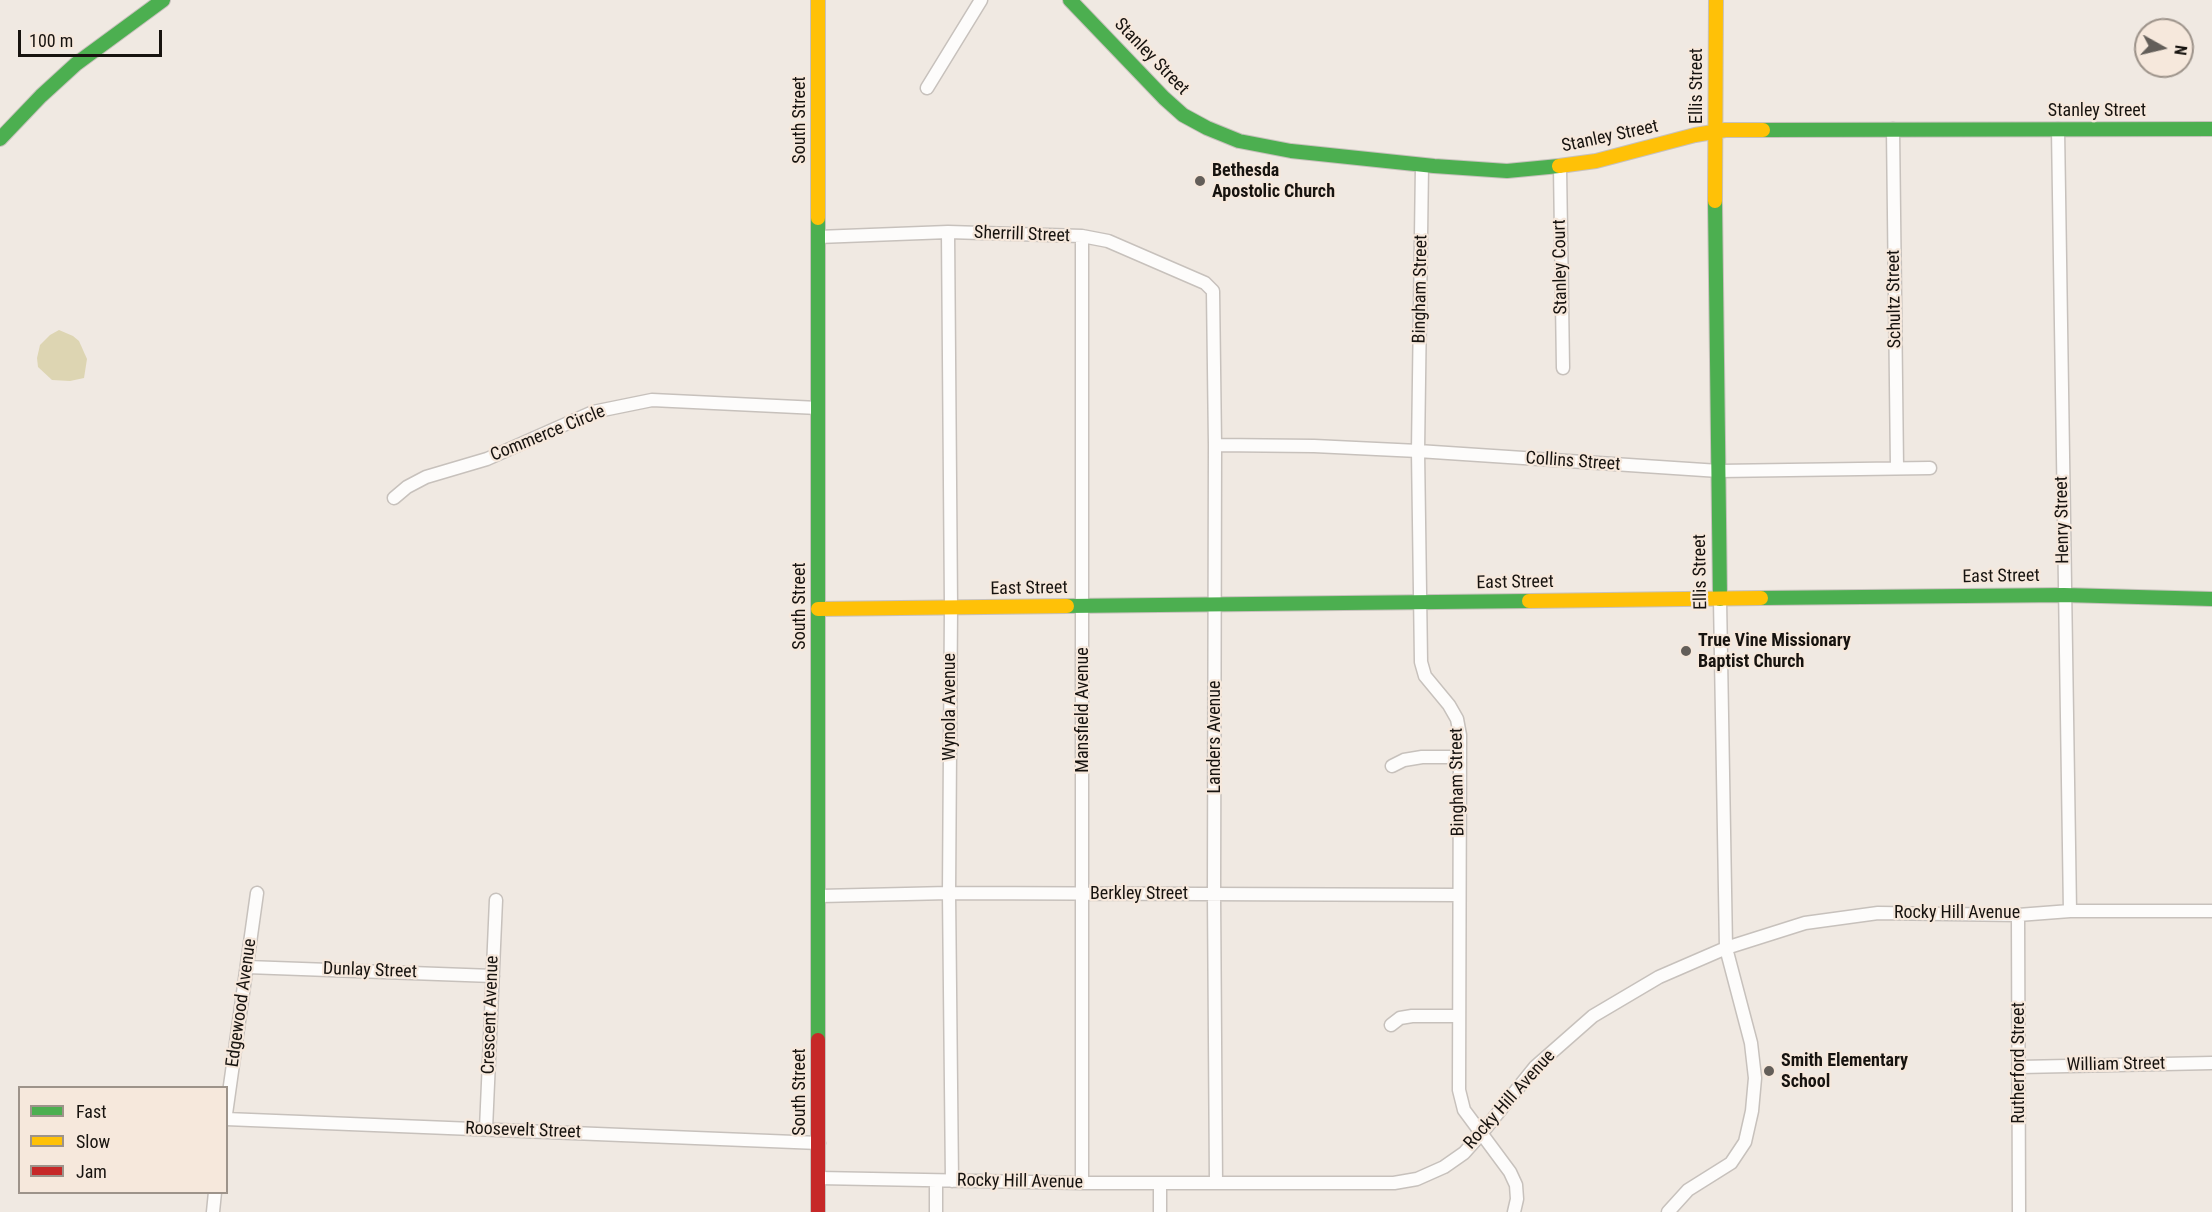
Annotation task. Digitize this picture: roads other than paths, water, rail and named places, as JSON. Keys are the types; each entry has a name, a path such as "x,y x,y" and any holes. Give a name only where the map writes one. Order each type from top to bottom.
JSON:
{"main road":[{"path":"0,139 49,88 91,51 163,0"},
{"name":"South Street","path":"818,0 820,896 818,1212"},
{"name":"Stanley Street","path":"1070,0 1169,103 1183,115 1207,129 1258,146 1422,165 1492,171 1560,167 1615,157 1714,131 2212,129"},
{"name":"Ellis Street","path":"1716,0 1714,131 1720,599"},
{"name":"East Street","path":"818,609 2064,595 2212,599"}],"street":[{"path":"927,88 981,0"},
{"name":"Schultz Street","path":"1893,129 1897,468"},
{"name":"Henry Street","path":"2058,129 2070,911"},
{"name":"Bingham Street","path":"1422,165 1418,451 1420,602 1425,676 1449,705 1457,719 1460,735 1459,1090 1464,1110 1510,1172 1516,1185 1517,1199 1514,1212"},
{"name":"Stanley Court","path":"1560,167 1563,368"},
{"name":"Sherrill Street","path":"818,237 948,232 1082,236 1108,241 1205,283 1213,291"},
{"name":"Wynola Avenue","path":"948,232 952,1181"},
{"name":"Mansfield Avenue","path":"1082,236 1082,1183"},
{"name":"Landers Avenue","path":"1213,291 1216,1183"},
{"name":"Commerce Circle","path":"393,498 426,477 487,459 593,412 652,400 818,408"},
{"name":"Collins Street","path":"1215,446 1314,446 1418,451 1719,471 1930,468"},
{"name":"Ellis Street","path":"1668,1212 1688,1190 1731,1163 1745,1142 1752,1111 1755,1078 1751,1043 1726,948 1720,599"},
{"path":"1392,766 1404,760 1422,757 1460,757"},
{"name":"Edgewood Avenue","path":"228,1100 257,893"},
{"name":"Berkley Street","path":"820,896 949,893 1459,895"},
{"name":"Crescent Avenue","path":"486,1129 496,900"},
{"name":"Rocky Hill Avenue","path":"819,1178 1160,1184 1394,1183 1417,1179 1444,1167 1464,1153 1535,1067 1593,1016 1659,977 1726,948 1804,923 1878,913 2018,915 2070,911 2212,911"},
{"name":"Rutherford Street","path":"2018,915 2019,1212"},
{"name":"Dunlay Street","path":"247,967 493,976"},
{"path":"1391,1025 1400,1018 1412,1016 1458,1016"},
{"name":"William Street","path":"2020,1067 2212,1063"},
{"name":"Roosevelt Street","path":"228,1119 819,1143"},
{"path":"936,1181 936,1212"},
{"path":"1160,1184 1160,1212"},
{"path":"213,1212 215,1194"}],"place":[{"name":"Bethesda Apostolic Church","path":"1200,181"},
{"name":"True Vine Missionary Baptist Church","path":"1686,651"},
{"name":"Smith Elementary School","path":"1769,1071"}]}
